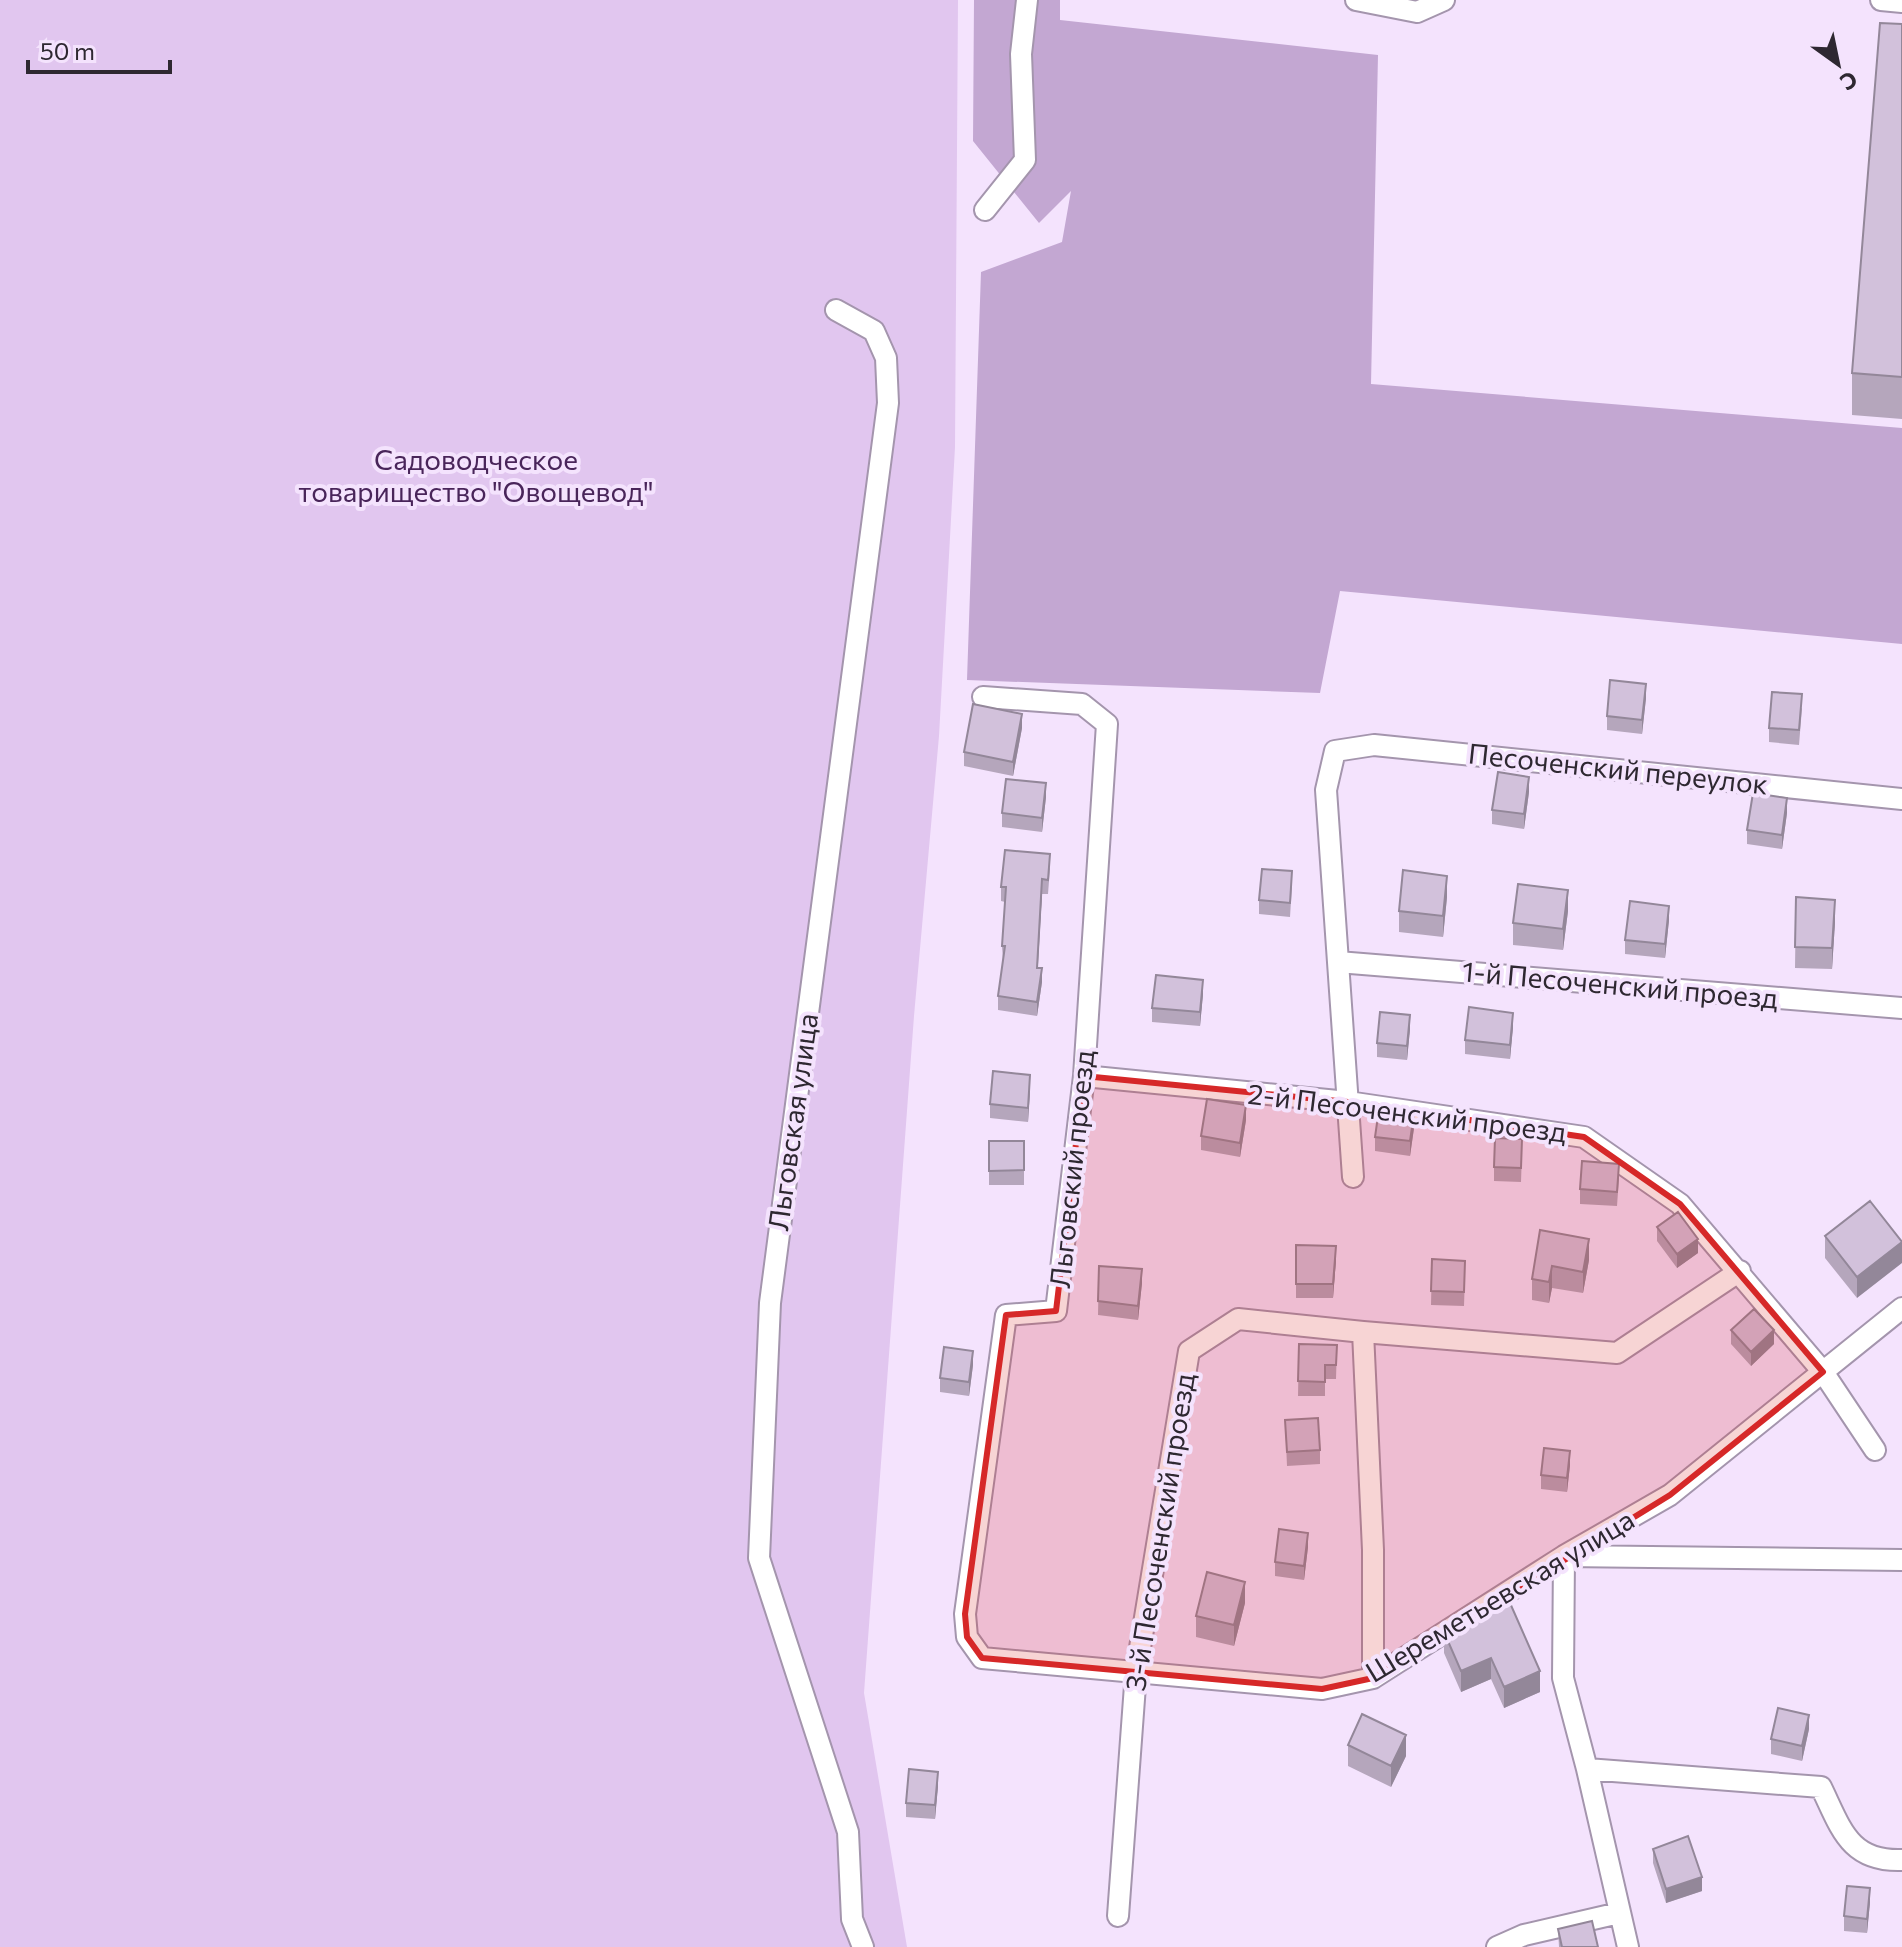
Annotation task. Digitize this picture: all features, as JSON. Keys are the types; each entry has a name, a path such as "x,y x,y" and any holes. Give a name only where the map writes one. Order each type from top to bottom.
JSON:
{"street":[{"path":"985,210 1025,160 1021,54 1027,0"},
{"path":"1356,0 1417,12 1444,0"},
{"path":"1881,0 1902,2"},
{"name":"Льговская улица","path":"836,310 874,331 886,358 888,403 770,1303 759,1558 848,1832 852,1919 863,1947"},
{"name":"Льговский проезд","path":"982,1658 967,1637 965,1614 1006,1315 1056,1311 1084,1076 1107,724 1082,704 983,697"},
{"name":"Песоченский переулок","path":"1338,962 1326,790 1335,751 1374,745 1902,799"},
{"path":"1338,962 1353,1177"},
{"name":"1-й Песоченский проезд","path":"1338,962 1902,1008"},
{"name":"2-й Песоченский проезд","path":"1084,1076 1348,1102 1584,1137 1680,1204 1823,1372 1875,1450"},
{"name":"3-й Песоченский проезд","path":"1118,1916 1136,1672 1189,1351 1238,1319 1617,1353 1740,1271"},
{"name":"Шереметьевская улица","path":"982,1658 1322,1689 1373,1678 1564,1556 1670,1495 1823,1372 1899,1317"},
{"path":"1363,1332 1373,1550 1373,1678"},
{"path":"1628,1947 1563,1678 1564,1556 1902,1560"},
{"path":"1587,1769 1821,1787 1847,1841 1879,1860 1902,1860"},
{"path":"1497,1947 1524,1935 1619,1913"}],"highlighted area":[{"path":"1084,1076 1348,1102 1584,1137 1680,1204 1823,1372 1670,1495 1373,1678 1322,1689 982,1658 967,1637 965,1614 1006,1315 1056,1311"}],"green space":[{"name":"Садоводческое товарищество \"Овощевод\"","path":"0,0 958,0 955,447 939,736 914,1016 864,1693 907,1947 0,1947"}],"shaded area":[{"path":"974,0 1060,0 1060,20 1378,55 1371,384 1902,428 1902,644 1340,591 1320,693 967,680 981,272 1062,242 1071,191 1039,223 973,141"}],"building":[{"path":"1880,23 1902,24 1902,377 1852,373"},
{"path":"1610,680 1646,684 1642,720 1607,716"},
{"path":"1772,692 1802,694 1799,730 1769,728"},
{"path":"973,704 1022,714 1013,762 964,752"},
{"path":"1498,772 1529,777 1524,814 1492,810"},
{"path":"1006,779 1046,783 1042,818 1002,813"},
{"path":"1753,793 1787,798 1782,835 1747,830"},
{"path":"1005,850 1050,854 1048,880 1042,879 1037,968 1042,968 1037,1002 998,996 1005,946 1002,946 1006,887 1001,887"},
{"path":"1262,869 1292,871 1290,903 1259,900"},
{"path":"1403,870 1447,876 1443,916 1399,911"},
{"path":"1518,884 1568,890 1563,929 1513,923"},
{"path":"1796,897 1835,900 1832,948 1795,947"},
{"path":"1630,901 1669,906 1665,944 1625,940"},
{"path":"1156,975 1203,980 1200,1012 1152,1008"},
{"path":"1469,1007 1513,1013 1510,1045 1465,1040"},
{"path":"1380,1012 1410,1015 1407,1046 1377,1043"},
{"path":"993,1071 1030,1075 1028,1108 990,1104"},
{"path":"1207,1099 1246,1105 1240,1143 1201,1136"},
{"path":"1379,1109 1414,1114 1410,1141 1375,1137"},
{"path":"1495,1138 1522,1139 1521,1168 1494,1167"},
{"path":"989,1141 1024,1141 1024,1170 989,1171"},
{"path":"1582,1161 1619,1164 1617,1192 1580,1189"},
{"path":"1870,1201 1902,1242 1857,1277 1825,1236"},
{"path":"1678,1212 1698,1239 1677,1254 1657,1227"},
{"path":"1540,1230 1589,1239 1583,1272 1552,1266 1549,1282 1532,1279"},
{"path":"1296,1245 1336,1246 1333,1284 1296,1284"},
{"path":"1432,1259 1465,1261 1464,1292 1431,1291"},
{"path":"1099,1266 1142,1269 1138,1306 1098,1301"},
{"path":"1754,1309 1774,1330 1751,1352 1731,1330"},
{"path":"1299,1344 1337,1345 1336,1365 1325,1365 1325,1382 1298,1381"},
{"path":"944,1347 973,1351 969,1382 940,1378"},
{"path":"1318,1418 1320,1450 1287,1452 1285,1420"},
{"path":"1544,1448 1570,1451 1567,1478 1541,1475"},
{"path":"1279,1529 1308,1533 1304,1566 1275,1562"},
{"path":"1207,1572 1245,1582 1234,1625 1196,1616"},
{"path":"1510,1603 1540,1671 1504,1687 1491,1658 1461,1671 1444,1632"},
{"path":"1778,1708 1809,1715 1802,1746 1771,1739"},
{"path":"1362,1714 1406,1735 1391,1766 1348,1745"},
{"path":"909,1769 938,1772 935,1805 906,1803"},
{"path":"1688,1836 1702,1877 1666,1889 1653,1849"},
{"path":"1847,1886 1870,1888 1867,1919 1844,1916"},
{"path":"1592,1921 1598,1947 1562,1947 1558,1929"}]}
